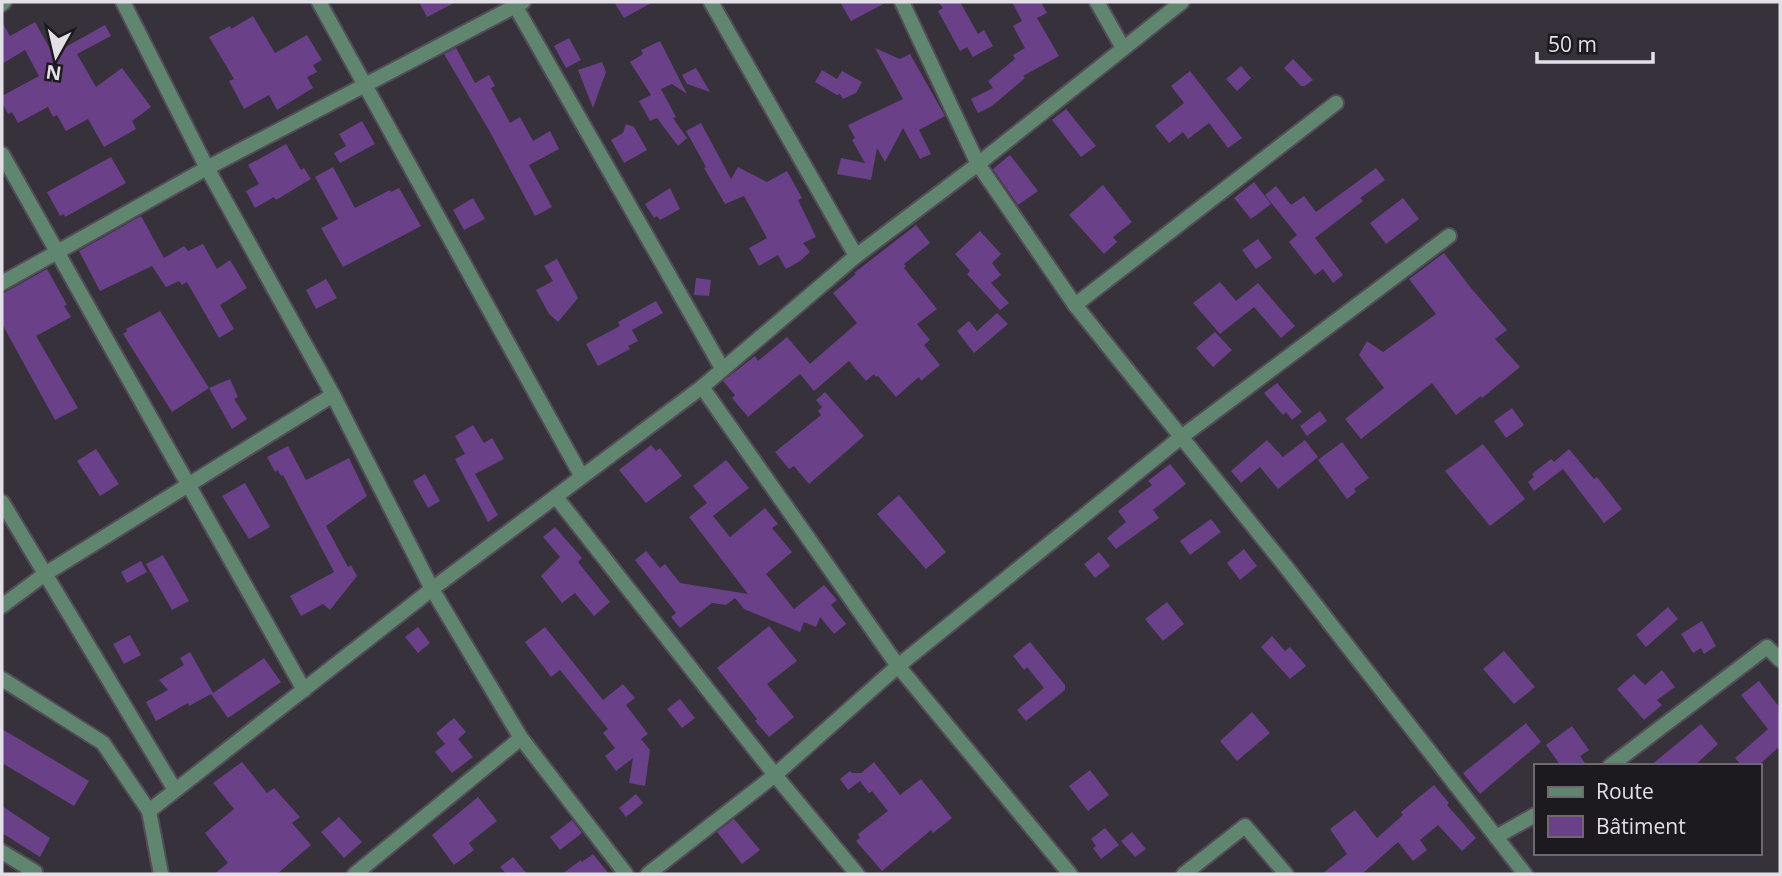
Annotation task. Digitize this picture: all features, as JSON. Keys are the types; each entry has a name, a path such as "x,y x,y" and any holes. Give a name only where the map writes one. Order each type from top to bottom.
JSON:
{"street":[{"path":"122,2 207,168 333,395 432,589 521,738 626,874"},
{"path":"319,2 582,477"},
{"path":"710,2 856,256"},
{"path":"902,2 978,164 1075,305 1286,567 1525,874"},
{"path":"1097,2 1123,48"},
{"path":"149,811 432,589 702,387 856,256 978,164 1182,2"},
{"path":"2,283 207,168 366,86 517,3 722,368"},
{"path":"1075,305 1336,103"},
{"path":"2,154 304,690"},
{"path":"648,874 775,775 898,666 1180,438 1449,236"},
{"path":"702,387 898,666 1070,874"},
{"path":"2,606 45,573 333,395"},
{"path":"556,497 856,874"},
{"path":"2,502 175,790"},
{"path":"1613,764 1767,647 1780,660"},
{"path":"2,680 103,743 149,811 161,874"},
{"path":"355,874 521,738"},
{"path":"1496,837 1534,815"},
{"path":"1184,874 1245,826 1286,874"},
{"path":"2,852 35,872"}],"building":[{"path":"419,2 456,2 427,17"},
{"path":"614,2 653,2 624,18"},
{"path":"840,2 887,2 851,21"},
{"path":"938,2 960,2 978,34 984,30 993,46 973,57 967,47 960,51 938,11 943,8"},
{"path":"1012,2 1041,2 1047,13 1037,18 1059,56 1023,76 1025,78 992,106 978,113 971,99 993,88 988,81 1015,59 1013,55 1025,48 1013,26 1022,21"},
{"path":"253,16 275,53 307,35 322,60 313,65 317,72 307,77 313,88 277,110 269,95 244,109 229,81 234,79 209,37 230,26 231,29"},
{"path":"2,22 10,36 35,22 53,54 105,25 111,36 77,54 96,87 122,68 151,107 132,121 136,129 104,147 88,119 66,131 57,115 53,117 48,107 18,123 12,112 8,114 2,96 39,76 25,50 2,64"},
{"path":"569,38 581,60 566,68 554,46"},
{"path":"660,41 687,94 672,84 661,89 676,117 673,118 687,138 678,146 657,118 650,121 639,101 651,95 630,62 643,54 641,50"},
{"path":"456,48 475,83 489,75 495,86 491,88 510,123 520,117 533,141 550,131 559,149 529,165 552,207 535,216 444,54"},
{"path":"875,48 900,59 910,54 945,116 919,130 931,154 920,159 903,128 885,162 877,148 871,180 837,174 841,158 865,163 852,140 855,138 848,125 903,99"},
{"path":"1293,59 1313,80 1305,86 1301,86 1284,68"},
{"path":"602,62 606,72 593,108 578,70"},
{"path":"1241,66 1251,78 1237,91 1226,79"},
{"path":"696,68 710,92 687,84 682,75"},
{"path":"822,70 837,79 842,71 862,82 856,93 843,99 840,94 837,95 815,82"},
{"path":"1190,71 1242,138 1228,148 1209,123 1188,139 1183,132 1169,143 1155,126 1184,103 1171,86"},
{"path":"1066,109 1096,146 1081,157 1052,120"},
{"path":"362,121 375,144 340,163 334,153 346,146 339,134"},
{"path":"701,123 731,179 738,167 767,182 787,171 802,198 798,200 816,237 803,243 810,252 800,261 786,269 778,255 759,266 749,248 767,238 744,196 725,204 704,168 706,167 686,131"},
{"path":"626,124 634,127 647,150 624,163 611,140 623,133"},
{"path":"286,144 301,170 304,168 311,179 276,200 274,197 255,208 246,191 259,184 248,165"},
{"path":"1010,155 1038,191 1018,205 993,169"},
{"path":"111,157 126,183 65,217 64,214 60,216 47,192"},
{"path":"333,167 355,208 399,188 421,226 343,267 321,228 338,219 315,177"},
{"path":"1376,168 1385,180 1360,198 1363,201 1315,238 1343,275 1333,283 1323,269 1315,275 1289,242 1297,235 1265,195 1276,186 1291,205 1304,196 1316,212"},
{"path":"1254,182 1271,204 1251,219 1234,198"},
{"path":"1103,185 1132,222 1113,237 1117,242 1104,254 1069,215"},
{"path":"670,188 680,209 660,220 657,216 654,218 645,204"},
{"path":"473,198 485,219 464,230 453,210"},
{"path":"1403,198 1419,219 1386,244 1370,223"},
{"path":"141,216 164,258 184,246 188,251 203,244 217,269 230,260 247,288 220,305 234,329 219,338 187,282 182,285 179,281 166,287 152,266 100,291 79,251"},
{"path":"916,225 930,243 904,264 904,268 937,309 917,324 930,340 924,345 940,365 921,381 919,377 896,397 878,376 874,374 866,381 849,361 814,391 800,374 748,417 732,398 735,395 723,381 755,356 758,361 787,337 810,364 857,323 833,293 856,274 854,273"},
{"path":"980,231 1001,254 992,263 1001,275 991,283 1009,303 1000,310 967,274 970,271 955,254"},
{"path":"1258,239 1272,258 1256,269 1242,250"},
{"path":"1444,253 1507,330 1495,339 1520,367 1456,415 1432,383 1361,439 1345,419 1384,388 1359,355 1367,341 1383,352 1436,314 1409,279"},
{"path":"557,259 578,298 558,322 549,314 536,290 553,281 544,266"},
{"path":"47,269 71,317 36,336 78,408 55,420 2,324 2,294"},
{"path":"696,278 711,280 709,296 694,295"},
{"path":"326,279 337,298 316,309 306,290"},
{"path":"1220,282 1236,301 1258,283 1295,326 1281,338 1254,307 1220,334 1193,303"},
{"path":"656,301 663,313 632,330 638,341 628,346 630,349 598,366 586,344 620,326 618,322"},
{"path":"160,311 209,388 172,412 123,334 126,329"},
{"path":"997,313 1008,324 974,353 957,331 969,321 977,331"},
{"path":"1215,332 1232,350 1213,367 1196,348"},
{"path":"230,379 238,397 234,399 247,419 232,429 209,388"},
{"path":"1277,383 1302,412 1292,420 1286,412 1283,415 1264,393"},
{"path":"825,392 864,436 809,484 794,466 789,469 775,452 821,415 818,411 822,407 816,400"},
{"path":"1512,408 1524,425 1506,438 1494,421"},
{"path":"1320,411 1327,421 1307,436 1300,426"},
{"path":"473,425 484,443 492,438 504,459 475,474 498,515 488,522 455,459 465,454 455,436"},
{"path":"1267,440 1283,457 1305,440 1318,457 1278,489 1260,467 1241,483 1231,471"},
{"path":"1342,442 1369,478 1354,489 1356,492 1347,499 1318,460"},
{"path":"1483,444 1525,499 1490,526 1445,471"},
{"path":"651,445 656,451 660,448 682,476 646,503 619,470"},
{"path":"288,446 306,480 349,458 367,496 326,526 348,567 351,565 357,576 330,610 323,604 301,616 290,596 334,572 283,475 281,476 278,470 275,472 267,457"},
{"path":"96,449 119,484 100,496 77,461"},
{"path":"1569,449 1594,479 1597,477 1622,509 1604,523 1563,469 1534,491 1528,482 1534,477 1532,474 1551,459 1554,462"},
{"path":"726,460 749,488 713,516 730,537 765,508 778,524 772,528 792,552 766,574 794,609 824,585 837,600 831,605 846,624 834,634 820,617 816,627 804,622 800,632 744,609 735,598 726,605 712,603 680,628 671,617 676,613 635,560 646,551 660,568 665,564 680,583 748,594 689,517 707,503 693,486"},
{"path":"1170,464 1186,484 1153,510 1159,518 1116,549 1107,538 1126,522 1118,511 1152,485 1148,481"},
{"path":"425,474 440,501 428,508 413,481"},
{"path":"245,483 270,527 249,539 222,496"},
{"path":"899,495 946,552 926,569 877,514"},
{"path":"1211,519 1221,532 1190,555 1180,541"},
{"path":"555,527 582,558 578,562 610,602 594,616 575,593 562,603 541,576 560,557 543,537"},
{"path":"1244,549 1257,566 1240,580 1227,563"},
{"path":"1099,552 1110,566 1095,578 1084,564"},
{"path":"163,555 189,601 172,610 146,564"},
{"path":"141,561 147,572 127,583 121,572"},
{"path":"1167,602 1184,624 1163,641 1145,619"},
{"path":"1668,607 1678,619 1646,647 1636,635"},
{"path":"1702,621 1716,646 1704,654 1701,648 1693,653 1681,634"},
{"path":"769,626 797,661 767,684 794,717 769,737 717,668"},
{"path":"418,627 430,643 418,653 405,637"},
{"path":"545,627 603,700 623,684 635,698 626,705 648,734 641,739 650,750 645,786 629,783 633,758 616,771 605,756 615,748 603,733 608,729 560,670 551,677 525,642"},
{"path":"130,635 141,655 124,664 113,644"},
{"path":"1272,636 1285,651 1290,647 1306,666 1290,679 1261,647"},
{"path":"1030,642 1065,685 1065,690 1026,721 1017,710 1044,688 1027,667 1024,670 1013,656"},
{"path":"1504,651 1535,687 1514,704 1483,669"},
{"path":"190,652 213,693 264,658 281,682 228,718 211,694 156,721 146,702 168,690 159,680 184,665 180,658"},
{"path":"1662,670 1675,687 1657,700 1662,705 1644,720 1617,689 1634,674 1645,685"},
{"path":"1759,681 1780,708 1780,746 1760,764 1740,764 1735,758 1768,729 1741,695"},
{"path":"680,699 695,718 682,728 667,709"},
{"path":"1252,712 1270,733 1237,761 1220,741"},
{"path":"454,718 466,732 458,739 473,757 452,773 435,752 445,744 436,733"},
{"path":"1526,723 1541,742 1480,794 1463,773"},
{"path":"1701,724 1718,744 1696,764 1652,764"},
{"path":"1572,726 1589,750 1580,756 1586,764 1560,764 1546,745"},
{"path":"2,729 89,781 74,806 2,763"},
{"path":"242,762 267,793 274,788 300,817 292,823 311,845 277,874 214,874 228,863 205,833 234,809 213,783"},
{"path":"874,762 900,795 921,779 952,818 933,833 931,830 882,871 856,841 860,838 858,834 888,811 860,781 848,790 840,779 850,771 861,773"},
{"path":"1090,770 1109,795 1088,811 1069,786"},
{"path":"1434,785 1449,803 1447,805 1476,838 1462,851 1438,825 1420,840 1427,850 1413,861 1398,842 1362,874 1322,874 1347,854 1330,829 1355,810 1377,838 1403,815 1401,812"},
{"path":"636,794 643,803 626,817 619,808"},
{"path":"478,797 497,821 469,843 474,850 454,865 432,835"},
{"path":"2,806 50,838 40,857 2,833"},
{"path":"339,817 362,842 344,858 321,832"},
{"path":"734,819 760,850 742,864 717,832"},
{"path":"572,820 582,833 560,850 550,837"},
{"path":"1105,828 1119,845 1101,859 1093,848 1096,846 1091,839"},
{"path":"1132,832 1146,849 1135,857 1121,841"},
{"path":"593,854 609,874 562,874 581,860 582,862"},
{"path":"513,857 527,874 506,874 500,867"}]}
